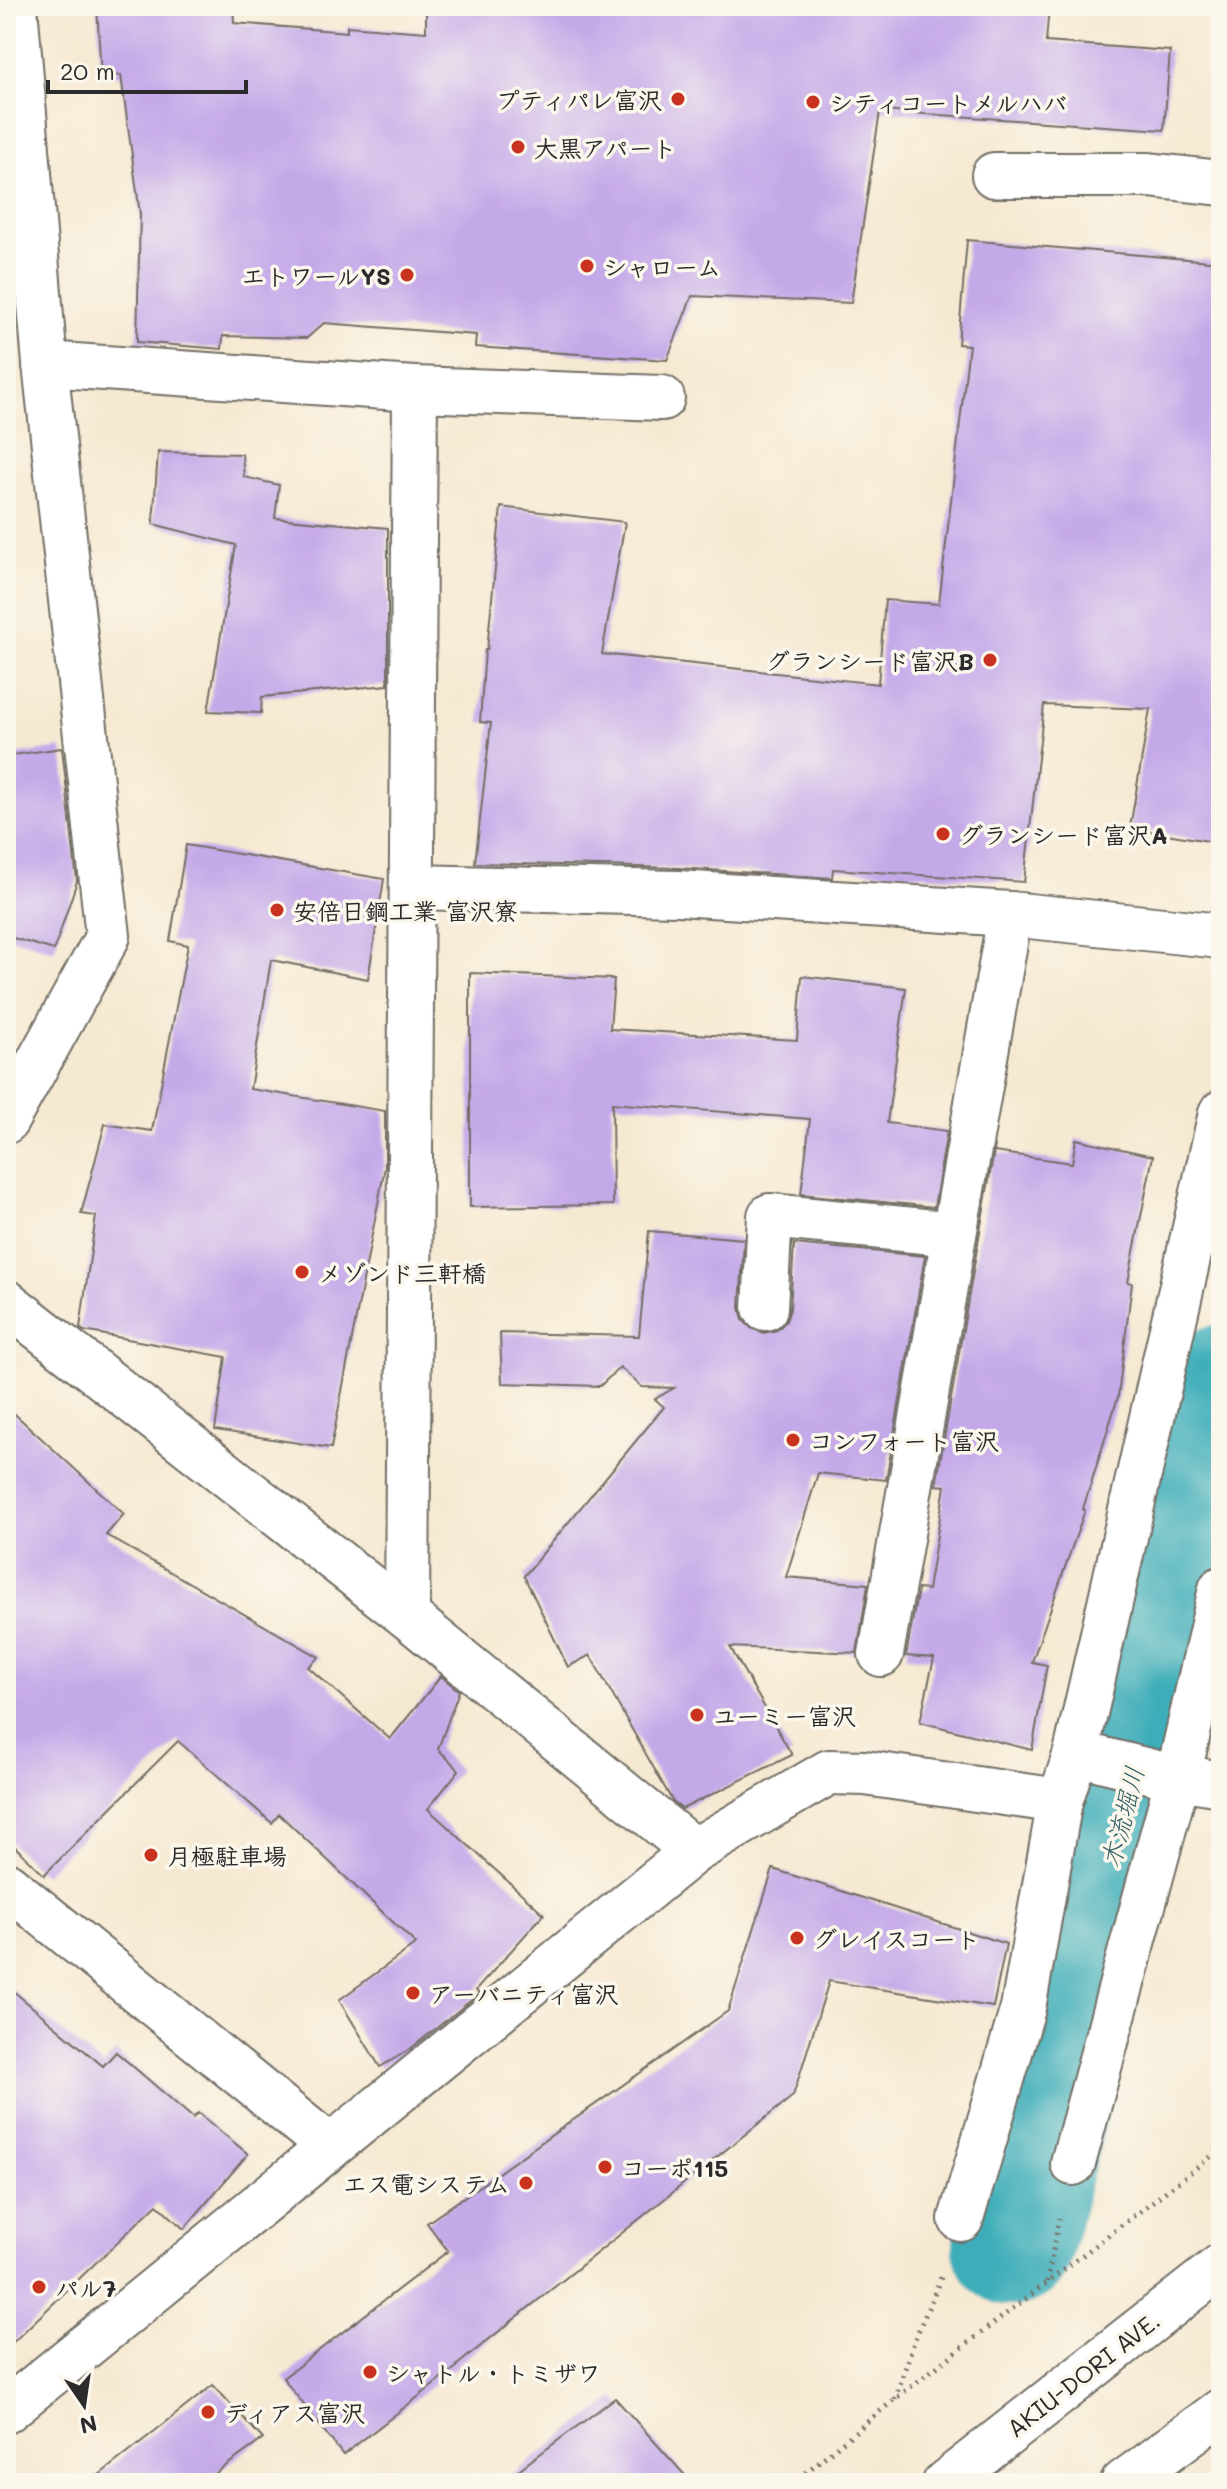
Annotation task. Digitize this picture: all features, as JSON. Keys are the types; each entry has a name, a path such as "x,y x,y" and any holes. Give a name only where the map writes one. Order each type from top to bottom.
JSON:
{"main road":[{"path":"6,1121 108,936 45,364 15,6"},
{"path":"994,175 1149,175 1221,183"},
{"path":"45,364 415,389 662,398"},
{"path":"407,1616 415,389"},
{"path":"413,887 678,893 1010,914 1221,936"},
{"path":"881,1654 1010,914"},
{"path":"961,2219 1023,2008 1060,1801 1093,1758 1221,1113"},
{"path":"765,1308 770,1216 954,1234"},
{"path":"6,1302 407,1616 694,1851"},
{"path":"1073,2163 1169,1776 1221,1589"},
{"path":"1093,1758 1169,1776 1221,1784"},
{"path":"6,2411 694,1851 829,1772 865,1773 1060,1801"},
{"path":"6,1884 330,2147"},
{"name":"AKIU-DORI AVE.","path":"945,2483 1221,2266"},
{"path":"1123,2483 1221,2411"}],"path":[{"path":"793,2483 895,2399 1221,2149"},
{"path":"1047,2282 1057,2229"},
{"path":"895,2399 915,2339 945,2268"}],"building":[{"path":"97,6 233,6 234,23 347,32 347,26 426,32 426,6 1049,6 1046,42 1170,51 1164,130 880,111 851,303 692,296 667,360 475,347 476,335 324,323 307,338 223,336 222,349 137,342 140,214 121,75 101,77"},
{"path":"967,240 1221,262 1221,843 1130,828 1150,709 1044,705 1024,882 833,869 832,878 679,868 475,863 491,723 480,722 501,507 625,522 602,654 878,684 885,600 939,604 969,345 958,344"},
{"path":"158,452 242,454 244,477 279,485 275,518 388,528 388,685 262,697 261,713 208,711 236,545 153,524"},
{"path":"62,748 77,881 54,950 6,936 6,756"},
{"path":"186,845 384,879 368,979 271,960 250,1089 385,1111 385,1167 331,1448 215,1430 226,1357 80,1328 96,1216 81,1214 105,1124 152,1131 188,945 170,941"},
{"path":"470,973 614,979 610,1029 797,1040 802,976 906,988 887,1123 947,1131 934,1207 801,1194 810,1119 612,1103 613,1205 470,1207"},
{"path":"1076,1139 1153,1156 1128,1282 1132,1283 1118,1397 1085,1510 1032,1662 1047,1665 1032,1750 920,1722 934,1658 906,1656 918,1589 928,1590 945,1486 936,1485 995,1145 994,1152 1072,1163"},
{"path":"649,1231 744,1239 740,1307 743,1320 763,1333 777,1330 786,1321 790,1309 794,1244 925,1256 886,1480 818,1473 786,1577 868,1584 857,1653 730,1647 792,1755 682,1809 673,1802 590,1655 568,1667 524,1576 664,1407 655,1399 674,1388 642,1387 620,1367 600,1386 502,1383 500,1333 639,1336"},
{"path":"6,1406 124,1514 106,1535 319,1657 308,1667 390,1739 441,1676 459,1691 438,1749 459,1770 428,1809 544,1914 476,1990 479,1994 409,2050 380,2067 339,2000 416,1944 279,1814 272,1823 178,1741 44,1875 6,1838"},
{"path":"773,1869 1006,1944 993,2007 829,1981 793,2096 343,2455 283,2378 448,2251 427,2223 728,2011"},
{"path":"6,1985 103,2066 116,2052 193,2118 198,2113 248,2154 184,2229 157,2204 6,2349"},
{"name":"ディアス富沢","path":"213,2385 263,2439 202,2483 89,2483"},
{"path":"615,2398 692,2483 501,2483"}],"waterway":[{"name":"木流堀川","path":"1013,2246 1128,1796 1221,1385"}],"place":[{"name":"プティパレ富沢","path":"678,99"},
{"name":"シティコートメルハバ","path":"813,102"},
{"name":"大黒アパート","path":"518,147"},
{"name":"シャローム","path":"587,266"},
{"name":"エトワールYS","path":"407,275"},
{"name":"グランシード富沢B","path":"990,660"},
{"name":"グランシード富沢A","path":"943,834"},
{"name":"安倍日鋼工業 富沢寮","path":"277,910"},
{"name":"メゾンド三軒橋","path":"302,1272"},
{"name":"コンフォート富沢","path":"793,1440"},
{"name":"ユーミー富沢","path":"697,1715"},
{"name":"月極駐車場","path":"151,1855"},
{"name":"グレイスコート","path":"797,1938"},
{"name":"アーバニティ富沢","path":"413,1993"},
{"name":"コーポ115","path":"605,2167"},
{"name":"エス電システム","path":"526,2183"},
{"name":"パル7","path":"39,2287"},
{"name":"シャトル・トミザワ","path":"370,2372"},
{"name":"ディアス富沢","path":"208,2412"}]}
